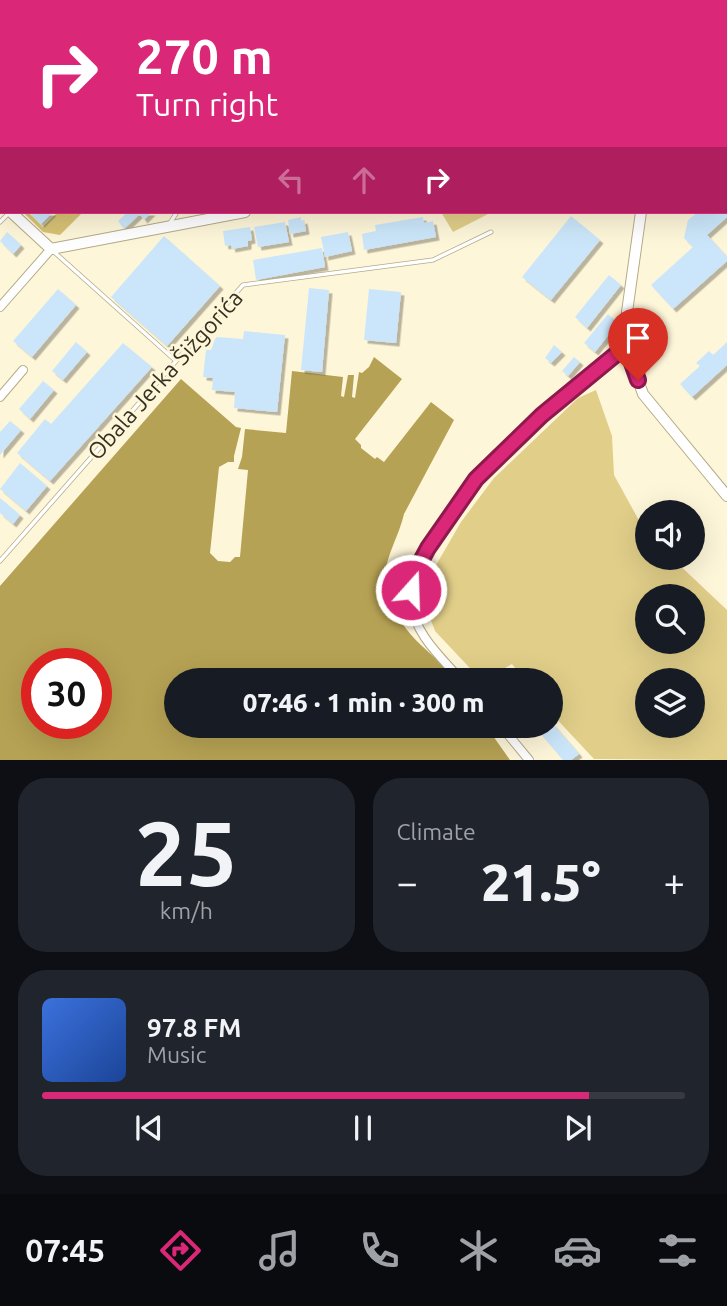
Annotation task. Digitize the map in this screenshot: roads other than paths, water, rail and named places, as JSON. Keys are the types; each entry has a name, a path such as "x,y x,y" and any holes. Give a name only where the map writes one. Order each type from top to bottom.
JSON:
{"street":[{"path":"13,214 51,249"},
{"path":"0,307 51,249 202,216 224,214"},
{"path":"641,214 627,312 626,346 643,394 727,496"},
{"path":"451,668 421,634 411,603 414,574 428,548 476,479 542,415 626,346"},
{"path":"0,397 23,370"},
{"path":"511,738 529,760"}],"lane":[{"path":"169,225 176,214"},
{"name":"Obala Jerka Šižgorića","path":"0,561 243,285 433,260 492,232"},
{"path":"51,249 176,361"}]}
